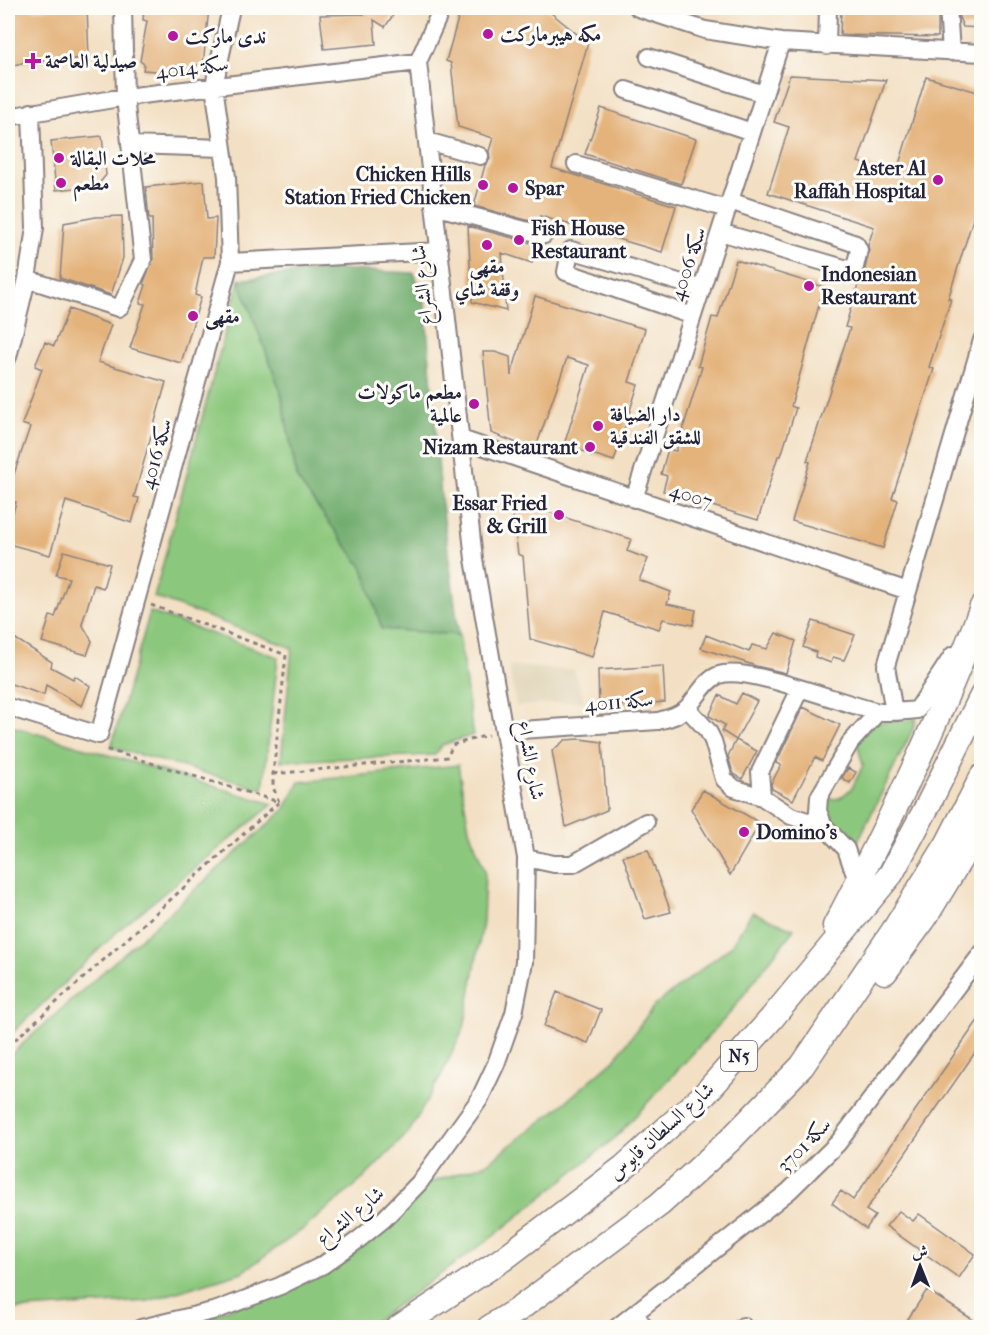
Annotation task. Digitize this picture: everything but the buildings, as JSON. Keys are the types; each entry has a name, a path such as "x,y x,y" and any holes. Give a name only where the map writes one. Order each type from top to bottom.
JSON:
{"highway":[{"path":"772,1018 834,927 883,834 937,720 981,607"},
{"name":"شارع السلطان قابوس","path":"398,1328 503,1259 624,1167 705,1094 772,1018 891,874 927,807 981,696"},
{"path":"801,1066 900,920 948,843 981,777"},
{"path":"489,1328 519,1309 660,1204 730,1140 880,979 924,919 981,822"}],"street":[{"path":"27,279 118,308 143,260 125,97 123,8"},
{"path":"214,86 231,8"},
{"path":"418,62 442,8"},
{"path":"638,8 705,30 781,42 981,53"},
{"path":"827,46 828,8"},
{"path":"948,8 951,52"},
{"name":"سكة 4006","path":"634,499 781,42"},
{"path":"649,57 764,94"},
{"name":"سكة 4014","path":"8,117 125,97 418,62"},
{"name":"شارع الشراع","path":"141,1328 217,1310 280,1286 323,1265 384,1219 419,1183 479,1100 496,1064 514,1013 524,962 526,858 474,559 418,62"},
{"name":"سكة 4016","path":"99,735 230,262 227,177 214,86"},
{"path":"626,90 752,132"},
{"path":"8,349 27,279 35,228 31,112"},
{"path":"427,141 480,156"},
{"path":"130,145 223,148"},
{"path":"576,164 729,205 856,244 859,250 855,267 851,269 720,232"},
{"path":"434,206 544,235"},
{"path":"693,316 566,272 570,252 571,250 702,289"},
{"path":"230,262 440,251"},
{"path":"886,712 886,666 981,340"},
{"name":"4007","path":"461,439 908,591"},
{"path":"853,891 855,875 846,849 824,826 818,811 819,797 850,743 886,712 917,710 957,650 970,638"},
{"name":"سكة 4011","path":"505,731 658,721 675,717 687,708 708,682 718,675 736,673 886,712"},
{"path":"762,797 760,772 800,689"},
{"path":"8,707 99,735"},
{"path":"687,708 708,731 724,780 734,788 762,797 791,816 824,826"},
{"path":"526,858 554,864 573,864 646,822"},
{"name":"سكة 3701","path":"616,1328 640,1321 789,1191 838,1143 981,953"},
{"path":"504,1328 519,1309"}],"path":[{"path":"137,600 286,656 273,774 273,787 279,802"},
{"path":"273,774 448,757 452,745 505,731"},
{"path":"99,735 102,748 279,802"},
{"path":"8,1046 279,802"}],"shaded area":[{"path":"509,666 574,670 584,701 516,706"}],"green space":[{"path":"326,269 414,273 425,302 441,497 459,635 382,629 363,568 297,479 281,392 239,280"},
{"path":"239,280 281,392 297,479 363,568 382,629 459,635 473,735 442,745 435,755 281,761 292,648 154,597"},
{"path":"150,612 278,657 263,789 111,747"},
{"path":"916,719 854,849 839,827 824,816 822,801 840,798 852,788 863,765 857,743 874,723"},
{"path":"8,725 273,804 120,929 8,1037"},
{"path":"458,765 469,829 485,871 483,922 464,1028 442,1074 409,1132 363,1179 302,1230 242,1272 148,1301 8,1309 8,1057 284,810 299,782"},
{"path":"752,912 794,929 729,1014 616,1137 495,1235 368,1326 170,1328 282,1291 423,1185 486,1164 556,1110 614,1060 654,1006 730,947"}],"place":[{"name":"مكه هيبرماركت","path":"488,34"},
{"name":"ندى ماركت","path":"173,36"},
{"name":"صيدلية العاصمة","path":"33,61"},
{"name":"محلات البقالة","path":"59,158"},
{"name":"Aster Al Raffah Hospital","path":"938,180"},
{"name":"مطعم","path":"61,183"},
{"name":"Chicken Hills Station Fried Chicken","path":"483,185"},
{"name":"Spar","path":"513,188"},
{"name":"Fish House Restaurant","path":"519,240"},
{"name":"مقهى وقفة شاي","path":"487,245"},
{"name":"Indonesian Restaurant","path":"809,286"},
{"name":"مقهى","path":"193,316"},
{"name":"مطعم ماكولات عالمية","path":"474,404"},
{"name":"دار الضيافة للشقق الفندقية","path":"598,426"},
{"name":"Nizam Restaurant","path":"590,447"},
{"name":"Essar Fried & Grill","path":"559,515"},
{"name":"Domino's","path":"744,832"}]}
